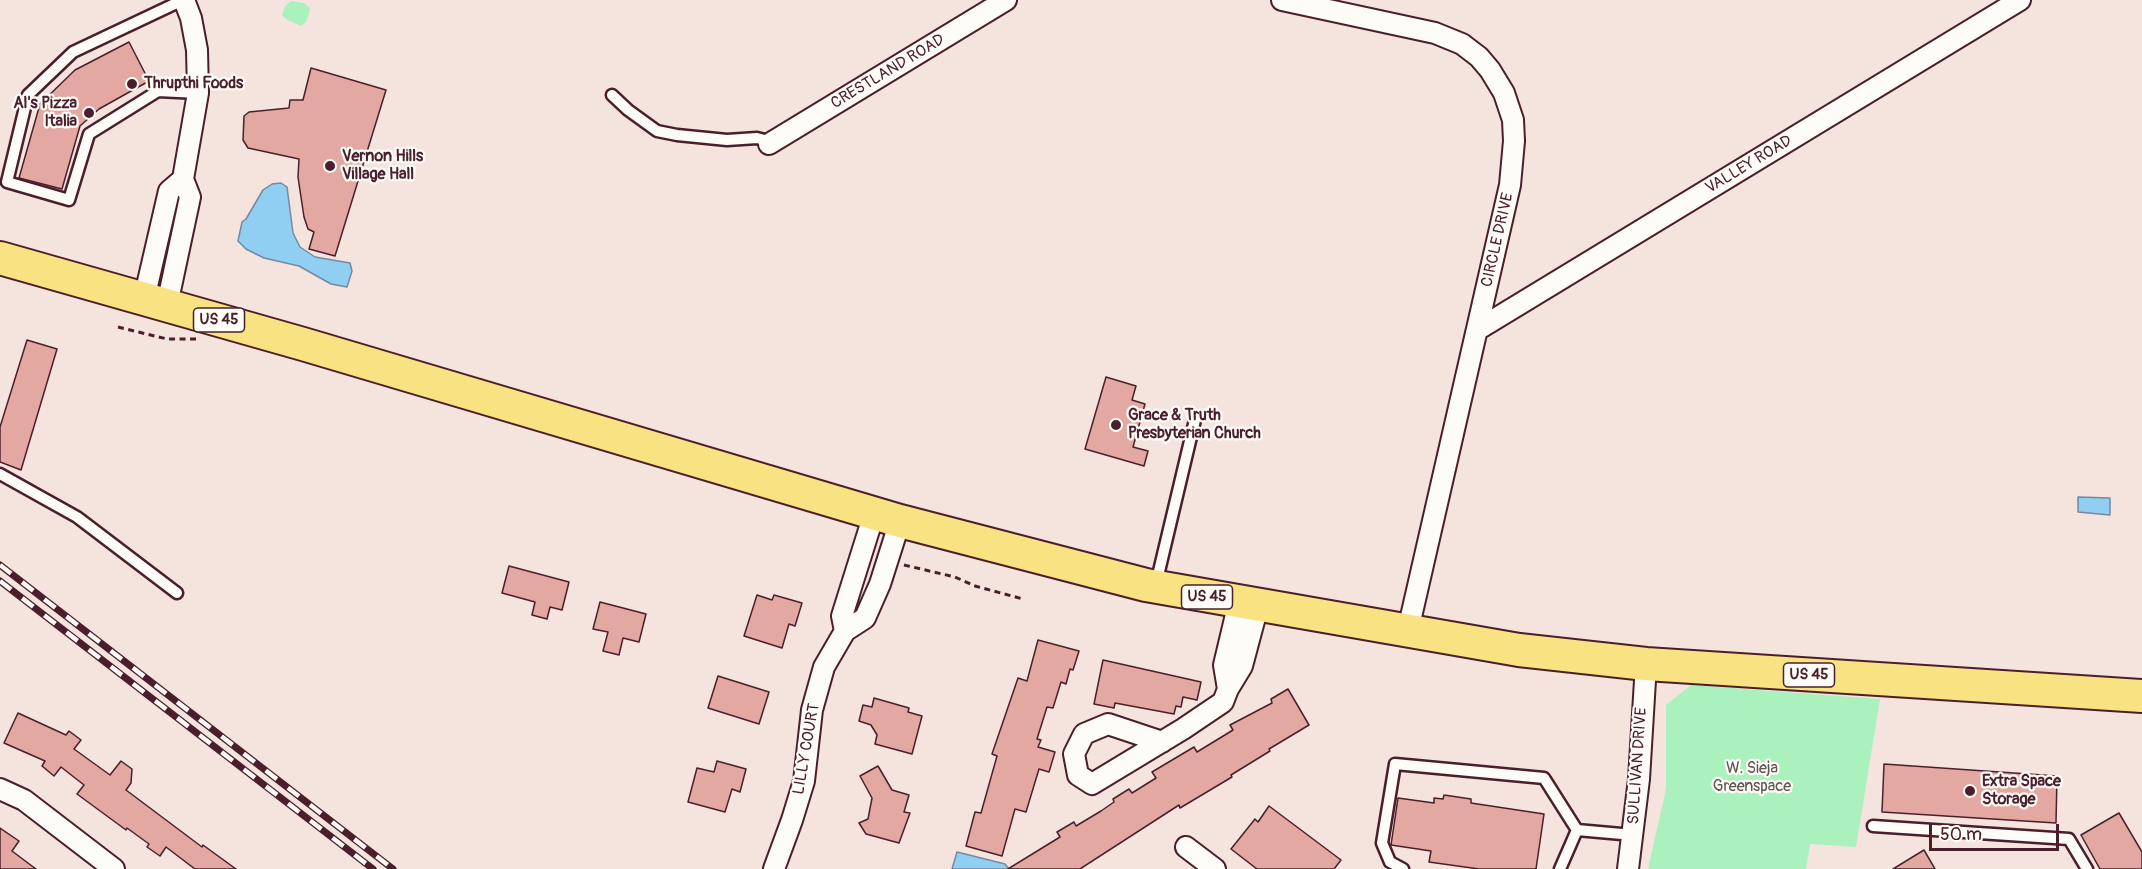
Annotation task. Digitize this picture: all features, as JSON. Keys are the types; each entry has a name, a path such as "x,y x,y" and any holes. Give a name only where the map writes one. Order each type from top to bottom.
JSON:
{"main road":[{"name":"US 45","path":"0,258 315,347 887,517 1155,587 1519,650 1646,664 2142,696"}],"street":[{"path":"156,302 190,197 183,179 198,93 196,50 191,18 183,0"},
{"name":"CRESTLAND ROAD","path":"771,143 1006,0"},
{"name":"CIRCLE DRIVE","path":"1282,0 1435,33 1462,44 1479,57 1490,70 1504,93 1513,120 1514,141 1510,184 1408,630"},
{"name":"VALLEY ROAD","path":"1478,330 2020,0"},
{"name":"LILLY COURT","path":"774,869 804,782 812,710 824,667 845,631 865,618 888,561 887,517"},
{"name":"LILLY COURT","path":"845,631 842,616 887,517"},
{"path":"1162,742 1223,702 1242,666 1248,604"},
{"name":"SULLIVAN DRIVE","path":"1628,869 1639,779 1646,664"},
{"path":"0,789 24,801 114,869"},
{"path":"1186,847 1215,869"}],"lane":[{"path":"183,0 73,52 28,95 7,182 69,200 89,134 158,90 198,93"},
{"path":"612,95 657,131 727,140 757,138 771,143"},
{"path":"1155,587 1196,420"},
{"path":"0,474 77,517 177,593"},
{"path":"1403,869 1389,862 1382,843 1395,764 1544,778 1577,830"},
{"path":"1873,826 2069,839 2087,869"},
{"path":"1577,830 1633,835"},
{"path":"1560,869 1577,830"}],"path":[{"path":"888,561 955,577 975,586 1023,599"}],"green space":[{"path":"291,1 304,3 309,7 306,22 301,26 282,15 285,6"},
{"name":"W. Sieja Greenspace","path":"1691,685 1880,699 1856,847 1810,844 1806,869 1648,869 1666,789 1666,705"}],"water":[{"path":"281,183 287,187 293,233 300,247 315,257 350,263 352,271 347,287 331,284 299,266 264,258 246,249 238,241 242,222 263,190 272,184"},
{"path":"2078,497 2110,498 2110,515 2078,512"},
{"path":"957,852 1005,864 1009,869 952,869"}],"building":[{"path":"129,42 149,81 99,109 80,126 62,189 19,178 40,104 75,70"},
{"name":"Vernon Hills Village Hall","path":"311,68 386,90 335,256 309,249 314,232 308,229 304,217 298,177 299,159 248,148 243,140 244,116 249,112 289,108 290,100 303,100"},
{"path":"27,340 57,349 21,470 0,462 0,427"},
{"name":"Grace & Truth Presbyterian Church","path":"1106,377 1136,386 1132,400 1145,404 1133,447 1148,451 1144,466 1085,449"},
{"path":"509,566 569,582 562,610 550,607 547,619 532,615 535,602 502,593"},
{"path":"757,595 772,600 774,595 802,603 795,626 789,624 782,648 744,636"},
{"path":"600,602 646,614 639,642 623,638 619,655 603,651 608,632 593,629"},
{"path":"1038,640 1079,651 1066,684 1061,682 1053,708 1047,707 1037,739 1041,740 1038,747 1055,752 1049,772 1039,769 1026,812 1015,809 1002,856 966,846 975,812 981,813 997,756 992,754 1018,678 1027,681"},
{"path":"1103,660 1201,682 1197,700 1183,697 1181,707 1176,706 1174,714 1115,703 1114,708 1094,704"},
{"path":"718,676 769,692 759,724 708,708"},
{"path":"1288,689 1309,725 1269,749 1270,751 1231,775 1232,777 1180,808 1179,805 1080,869 1008,869 1060,837 1057,832 1074,822 1076,826 1114,802 1113,799 1129,789 1132,793 1156,778 1152,772 1194,747 1197,752 1233,730 1230,725 1272,703 1271,699"},
{"path":"874,698 909,708 908,712 922,716 912,754 875,744 877,735 871,725 859,721 863,705 872,707"},
{"path":"18,713 66,735 69,731 81,740 74,749 110,775 121,761 132,769 131,783 126,790 202,847 203,845 236,869 195,869 166,847 160,856 147,847 149,844 77,794 84,785 61,767 54,776 42,766 45,761 4,743"},
{"path":"717,761 746,769 740,792 732,789 725,812 688,802 697,768 714,772"},
{"name":"Extra Space Storage","path":"1884,764 2057,776 2056,823 1882,812"},
{"path":"878,766 892,790 909,795 904,812 910,813 899,843 866,834 859,823 868,819 872,798 860,776"},
{"path":"1444,795 1471,799 1471,803 1544,814 1536,869 1479,869 1429,862 1431,851 1391,845 1398,798 1434,803 1434,798 1443,799"},
{"path":"1269,806 1341,860 1334,869 1257,869 1231,849 1255,819 1258,822"},
{"name":"Extra Space Storage","path":"2119,813 2142,852 2142,869 2100,869 2081,835"},
{"path":"0,828 19,841 12,851 36,869 0,869"},
{"path":"1924,850 1935,869 1893,869"}],"railway":[{"path":"0,565 393,869"},
{"path":"0,581 373,869"}],"place":[{"name":"Thrupthi Foods","path":"132,84"},
{"name":"Al's Pizza Italia","path":"89,113"},
{"name":"Vernon Hills Village Hall","path":"330,166"},
{"name":"Grace & Truth Presbyterian Church","path":"1116,425"},
{"name":"Extra Space Storage","path":"1970,791"}]}
